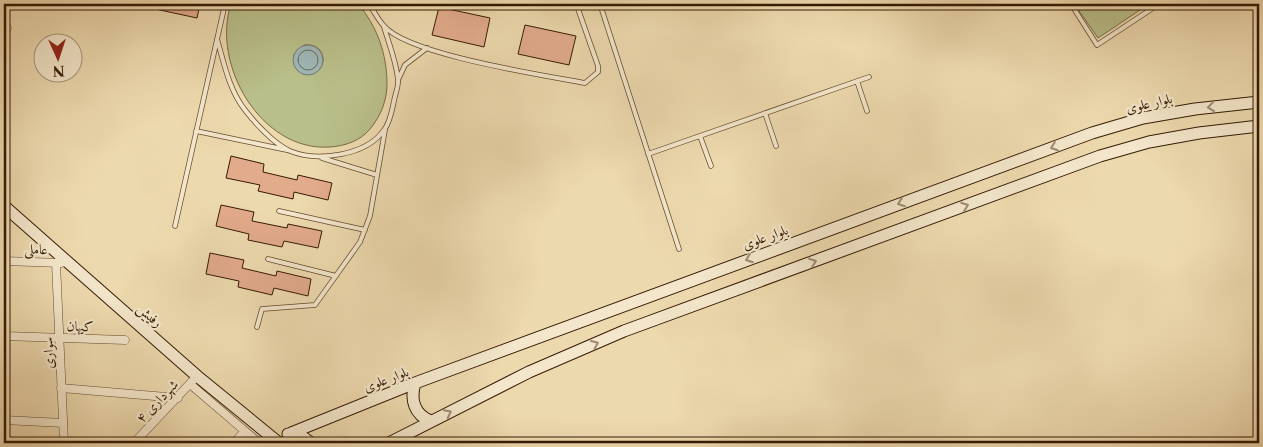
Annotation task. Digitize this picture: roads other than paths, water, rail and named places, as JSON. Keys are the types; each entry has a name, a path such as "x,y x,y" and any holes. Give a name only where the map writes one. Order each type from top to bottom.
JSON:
{"main road":[{"name":"بلوار علوی","path":"279,443 284,436 415,383 1092,133 1143,118 1186,110 1259,102"},
{"path":"390,443 529,372 624,331 1100,156 1166,139 1259,126"},
{"name":"رفیش","path":"4,206 62,263 194,380 279,443"},
{"path":"415,383 413,390 415,406 419,414 431,421"},
{"path":"291,433 300,435 311,443"}],"street":[{"name":"عاملی","path":"4,261 62,263"},
{"name":"سواری","path":"62,263 59,338 64,443"},
{"name":"کیهان","path":"4,336 125,340"},
{"name":"شهرداری ۴","path":"134,443 194,380"},
{"path":"194,380 258,443"},
{"path":"62,388 178,398"},
{"path":"4,420 63,423"},
{"path":"234,443 245,431"}],"lane":[{"path":"175,226 225,4"},
{"path":"369,4 384,27 393,55 398,80"},
{"path":"384,27 409,43 454,56 585,83 598,72 598,66 578,6 575,4"},
{"path":"600,4 678,248"},
{"path":"1071,4 1097,45 1158,4"},
{"path":"217,39 229,81 244,109 270,137 289,150"},
{"path":"256,327 262,309 315,305 360,242 370,216 385,130 398,80 405,65 427,48"},
{"path":"648,154 869,77"},
{"path":"857,81 867,111"},
{"path":"765,113 776,146"},
{"path":"319,157 343,154 370,144 385,130"},
{"path":"196,131 319,157 377,175"},
{"path":"700,136 711,166"},
{"path":"279,211 365,230"},
{"path":"268,259 336,276"}],"water":[{"path":"308,45 319,49 323,60 319,71 308,75 297,71 293,60 297,49"}]}
